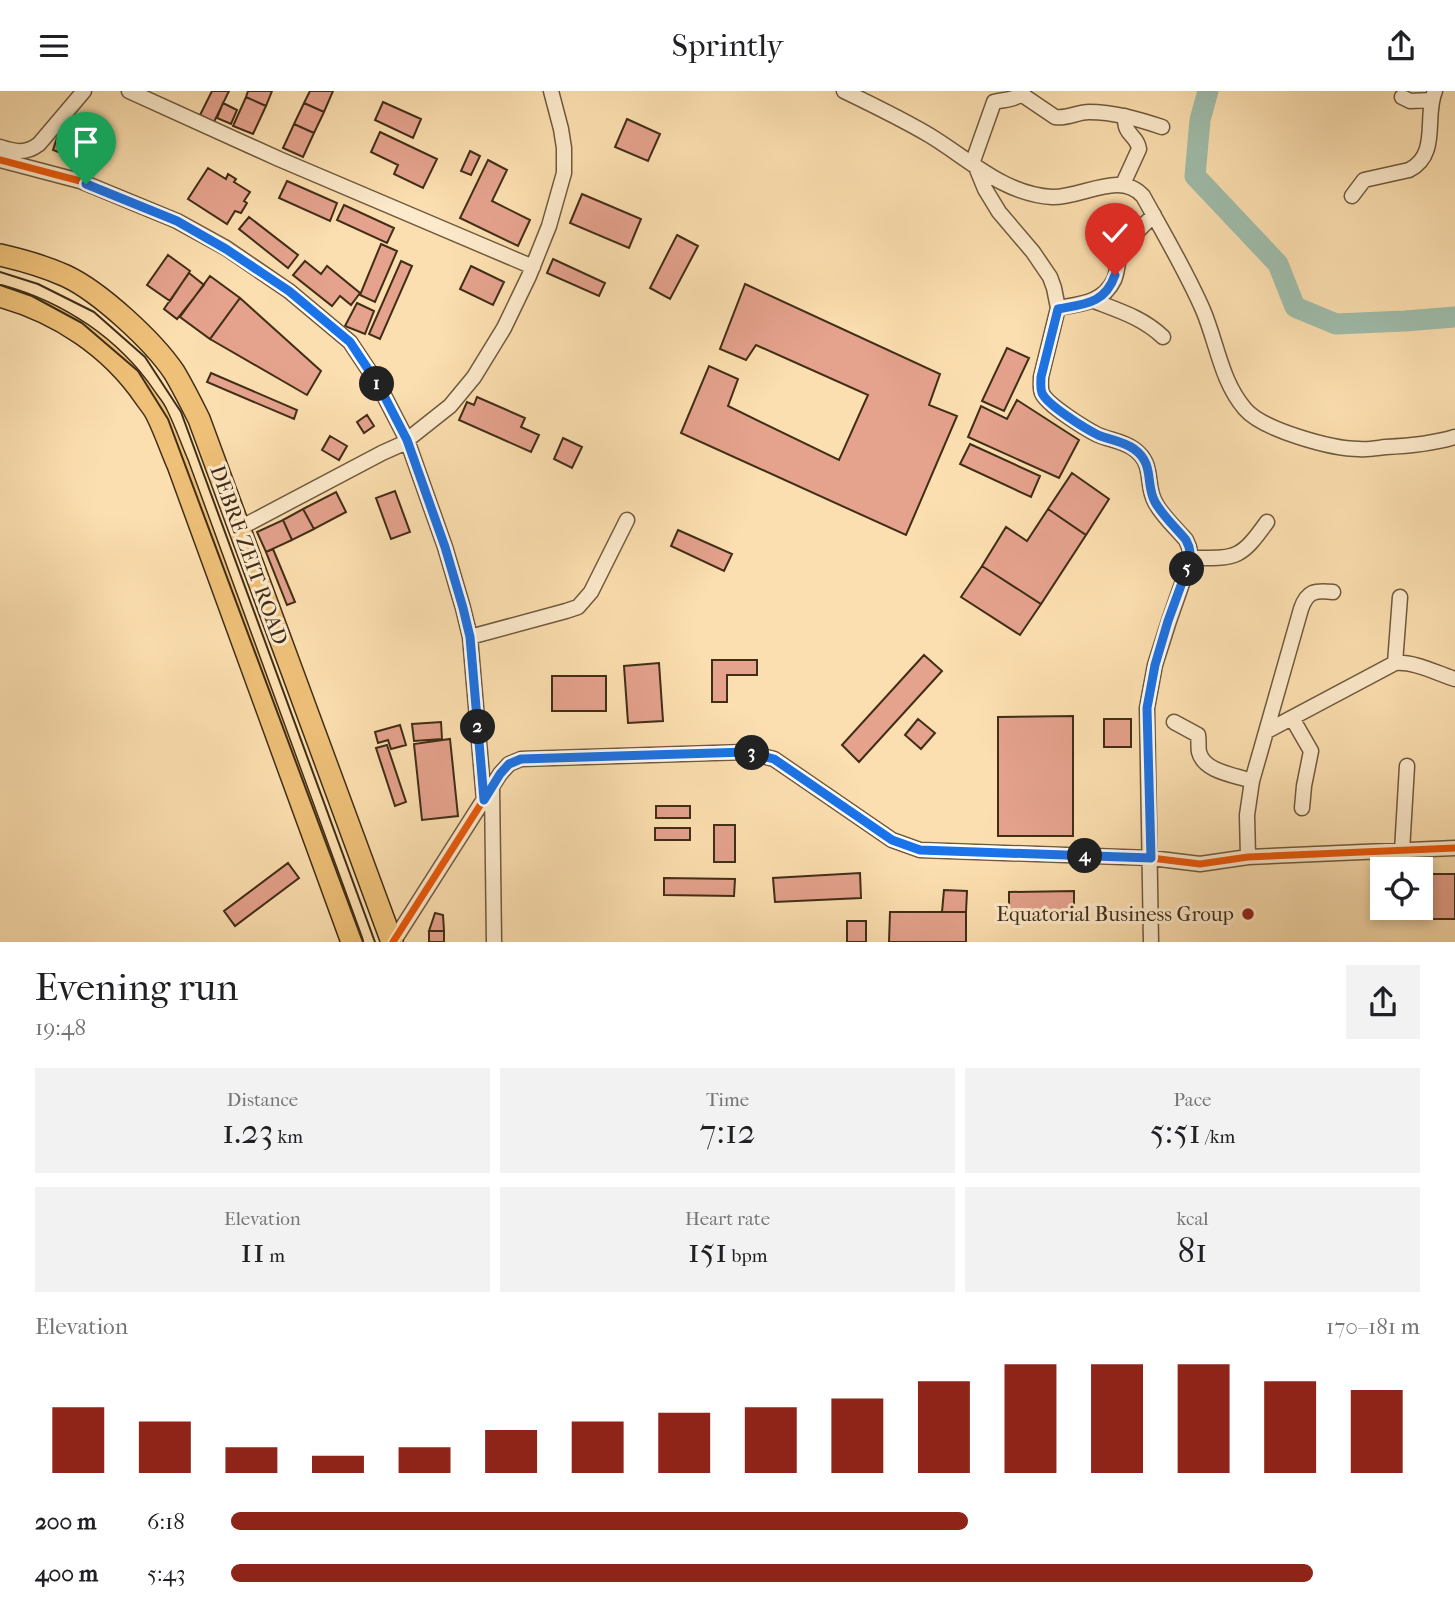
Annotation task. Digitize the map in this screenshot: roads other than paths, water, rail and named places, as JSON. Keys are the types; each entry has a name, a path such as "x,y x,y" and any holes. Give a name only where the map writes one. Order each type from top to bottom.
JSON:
{"main road":[{"name":"DEBRE ZEIT ROAD","path":"0,255 16,258 67,277 100,297 143,335 172,369 190,399 392,942"},
{"name":"DEBRE ZEIT ROAD","path":"0,296 25,303 88,338 111,356 132,378 157,414 352,942"}],"street":[{"path":"0,147 16,152 31,150 84,91"},
{"path":"238,529 402,445 450,406 474,377 504,328 533,267 549,226 564,173 561,129 551,91"},
{"path":"844,91 912,125 999,182 1021,191 1052,197 1122,184 1138,190 1178,257 1204,312 1232,389 1246,411 1282,432 1358,450 1425,445 1455,437"},
{"path":"136,92 292,164 533,267"},
{"path":"1151,942 1147,708 1155,665 1191,558 1189,547 1155,503 1150,475 1141,455 1124,443 1090,431 1042,395 1041,377 1058,309 1054,289 1050,277 1033,252 999,212 974,166 994,102 1005,101 1022,92 1059,118 1087,112 1125,116 1162,127"},
{"path":"1352,196 1364,180 1409,170 1423,159 1429,145 1434,95 1410,101 1402,97"},
{"path":"1122,184 1139,149 1137,141 1126,130 1125,116"},
{"path":"0,160 79,181 177,221 226,249 289,291 350,342 378,384 407,440 445,547 470,637 484,800"},
{"path":"1058,309 1094,301 1103,295 1113,281 1124,247 1154,215"},
{"path":"1094,301 1135,316 1163,337"},
{"path":"470,637 578,607 591,592 628,520"},
{"path":"1191,558 1230,557 1252,543 1267,522"},
{"path":"1248,857 1247,815 1252,781 1304,599 1311,593 1333,592"},
{"path":"1395,663 1400,597"},
{"path":"1267,731 1395,663 1412,664 1455,679"},
{"path":"1292,718 1311,751 1302,808"},
{"path":"1174,722 1198,735 1198,750 1205,763 1252,781"},
{"path":"392,942 500,774 509,764 521,759 746,752 774,759 892,840 920,850 1151,858 1200,864 1248,857 1455,848"},
{"path":"1402,851 1407,766"},
{"path":"492,786 494,942"}],"waterway":[{"path":"1208,91 1200,120 1195,176 1278,264 1295,307 1336,324 1455,317"}],"tram line":[{"path":"0,272 38,284 94,312 145,357 181,412 375,942"},
{"path":"0,285 32,296 82,323 138,371 168,419 363,942"}],"place":[{"name":"Equatorial Business Group","path":"1248,914"}]}
